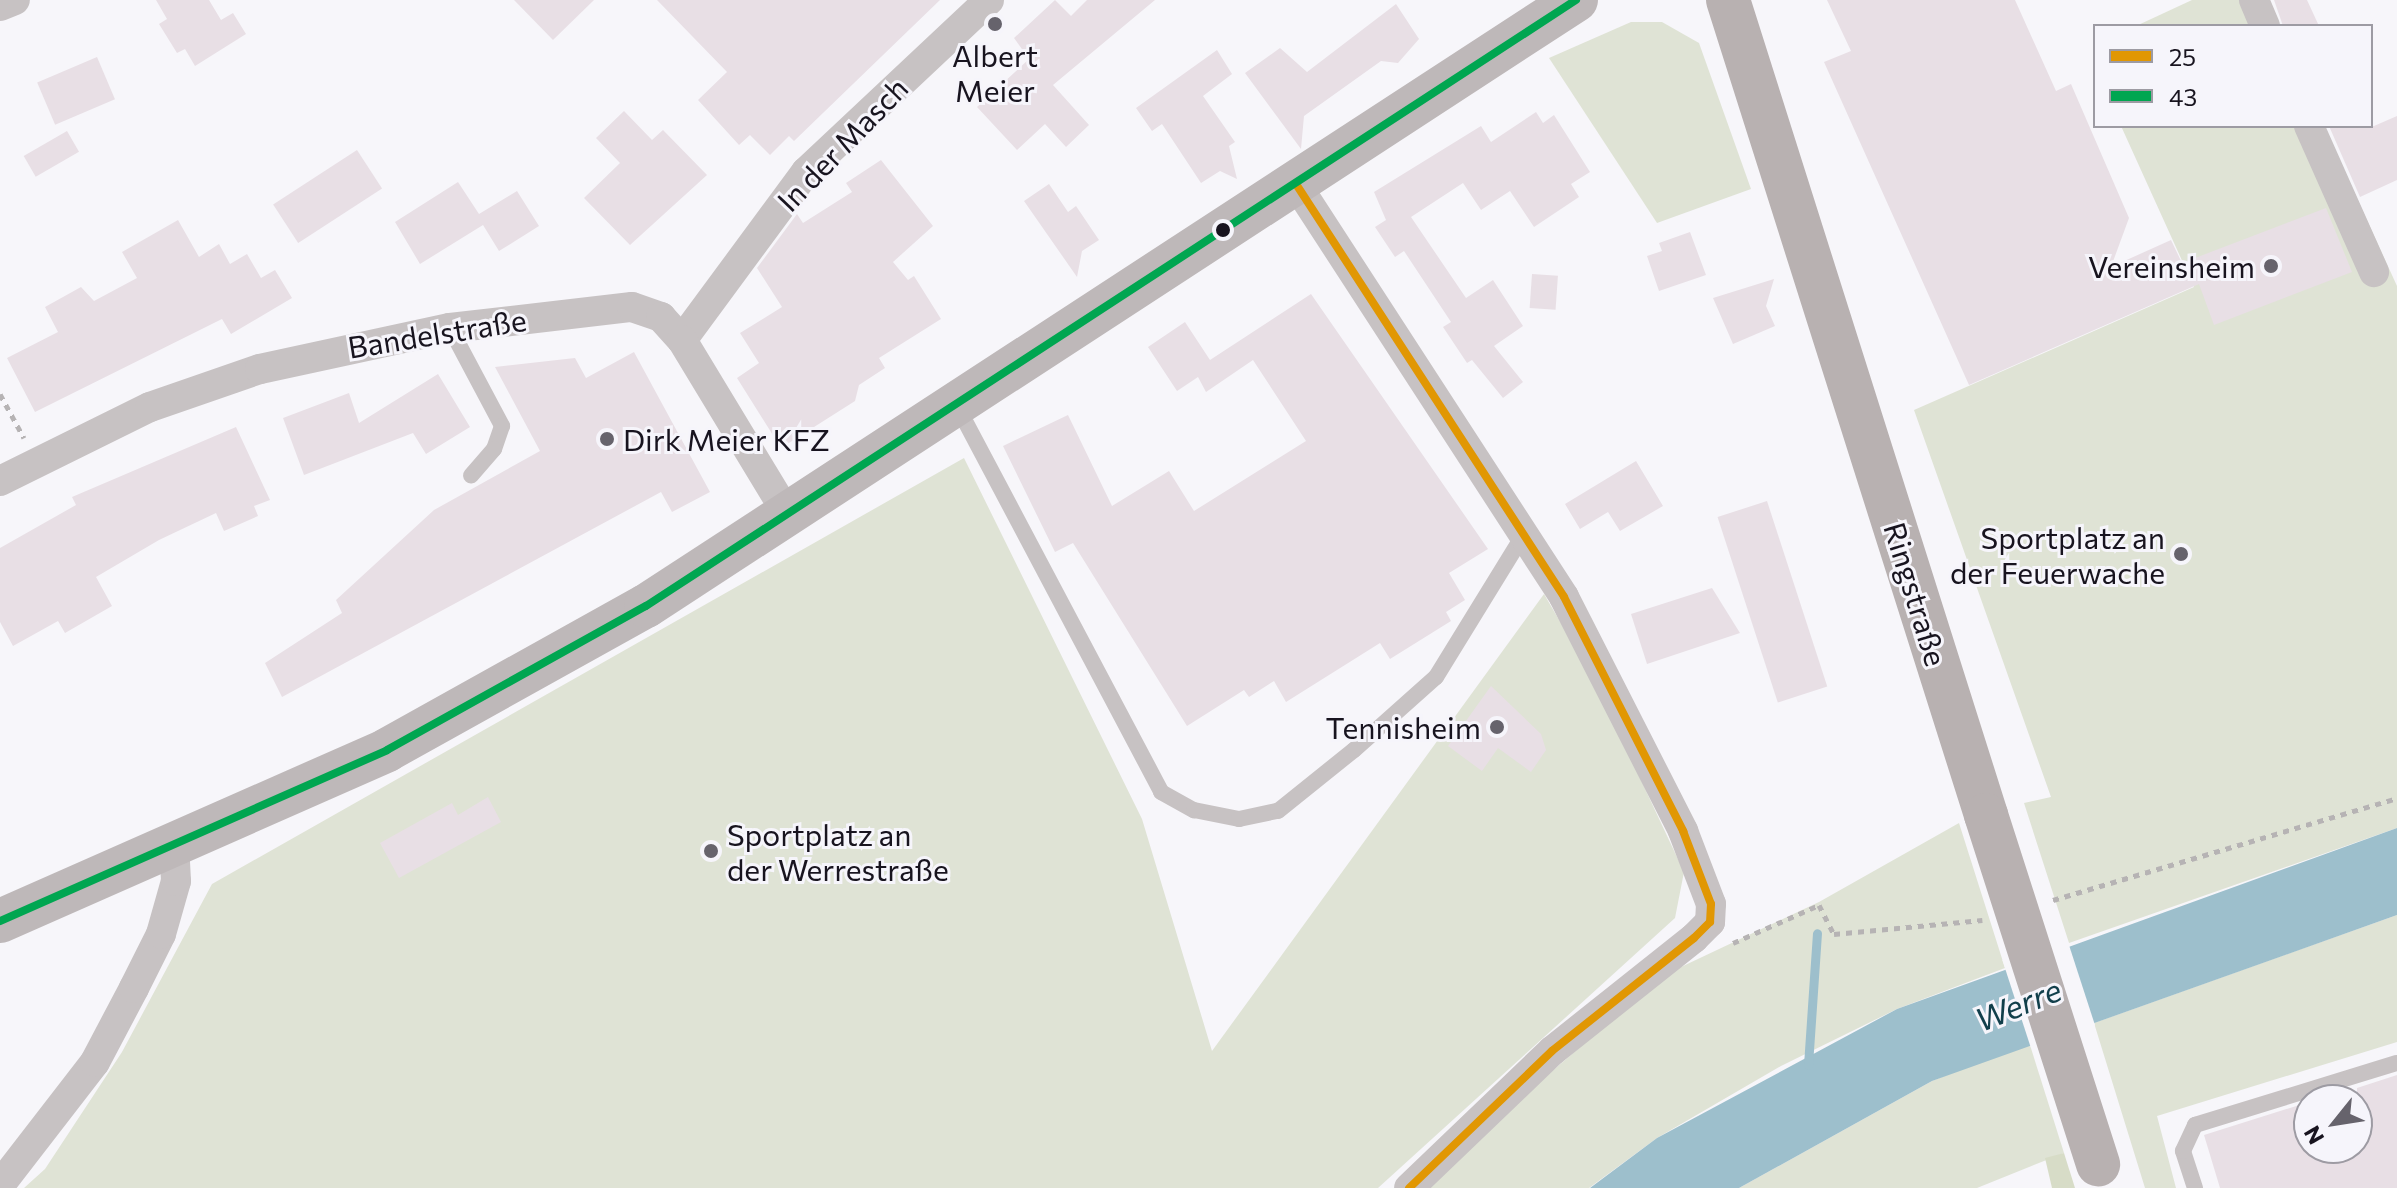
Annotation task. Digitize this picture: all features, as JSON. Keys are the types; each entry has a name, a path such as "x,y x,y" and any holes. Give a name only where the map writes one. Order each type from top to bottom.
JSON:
{"main road":[{"path":"0,921 174,847 387,750 789,517 1576,0"},
{"name":"Ringstraße","path":"1728,0 2102,1176"}],"street":[{"path":"0,6 15,0"},
{"name":"In der Masch","path":"682,340 806,172 989,0"},
{"path":"2254,0 2264,24"},
{"path":"2310,128 2374,272"},
{"path":"1296,184 1524,534 1605,670 1677,818 1711,904 1710,922 1552,1051 1409,1188"},
{"name":"Bandelstraße","path":"0,481 37,460 150,407 260,369 450,328 632,307 661,317 682,340 789,517"},
{"path":"0,1185 65,1106 128,1000 161,934 176,881 174,847"}],"lane":[{"path":"450,328 502,426 471,475"},
{"path":"957,406 1161,792 1194,810 1239,819 1278,811 1354,750 1436,677 1524,534"},
{"path":"2195,1188 2183,1151 2195,1125 2397,1063"}],"path":[{"path":"0,394 37,460"},
{"path":"2043,903 2397,798"},
{"path":"1710,922 1735,945 1819,905 1834,934 1954,928 1998,915"}],"shaded area":[{"path":"2192,0 2268,0 2279,24 2140,24"},
{"path":"1631,22 1662,22 1699,43 1751,189 1657,223 1549,58"},
{"name":"Sportplatz an der Feuerwache","path":"2122,128 2325,128 2397,286 2397,828 2069,943 2024,803 2051,797 1914,410 2194,287"},
{"name":"Sportplatz an der Werrestraße","path":"964,458 1142,819 1212,1051 1544,594 1594,680 1684,872 1675,918 1378,1188 24,1188 45,1169 122,1052 212,884"},
{"path":"1959,823 2005,968 1897,1009 1781,1066 1657,1138 1589,1188 1416,1188 1664,975 1819,902"},
{"path":"2397,915 2397,1042 2157,1116 2176,1188 2145,1188 2094,1023"},
{"path":"2029,1042 2064,1153 1977,1188 1739,1188 1932,1081"}],"green space":[{"path":"2064,1153 2075,1188 2052,1188 2045,1158"}],"water":[{"name":"Werre","path":"2397,828 2397,915 1932,1081 1739,1188 1590,1188 1657,1138 1897,1009"}],"pier":[{"path":"2067,939 2095,1026 2030,1047 2002,960"}],"building":[{"path":"156,0 209,0 221,20 233,13 246,34 195,66 185,49 177,53 159,24 167,19"},
{"path":"514,0 594,0 553,40"},
{"path":"657,0 940,0 794,141 789,136 770,155 750,135 739,145 698,100 727,72"},
{"path":"1055,0 1071,16 1087,0 1155,0 1053,85 1089,125 1066,147 1045,124 1017,150 977,107 1029,59 1014,38"},
{"path":"1827,0 2015,0 2056,91 2071,84 2129,218 2111,267 2171,240 2182,263 2326,208 2352,272 2214,325 2199,284 1969,385 1824,62 1851,51"},
{"path":"2274,0 2307,0 2318,24 2282,24"},
{"path":"1396,4 1419,39 1398,63 1381,61 1304,116 1301,149 1245,73 1280,48 1307,72"},
{"path":"1217,50 1232,74 1203,96 1235,142 1229,146 1237,179 1220,171 1201,183 1162,124 1152,131 1136,108"},
{"path":"97,57 115,99 55,125 37,82"},
{"path":"624,111 652,140 663,130 707,175 630,245 584,198 620,163 596,138"},
{"path":"1536,112 1543,123 1554,115 1590,172 1571,184 1579,197 1534,227 1510,191 1481,210 1463,183 1411,217 1466,298 1493,280 1523,326 1494,346 1523,382 1503,398 1472,360 1467,363 1443,327 1451,322 1404,251 1395,257 1375,227 1386,220 1374,192 1481,126 1491,142"},
{"path":"2397,116 2397,180 2360,197 2330,128 2374,126"},
{"path":"67,131 79,152 36,177 24,156"},
{"path":"357,150 382,189 298,243 273,204"},
{"path":"881,160 933,226 893,262 908,280 914,276 941,319 879,358 885,368 859,385 855,401 781,448 737,378 759,363 740,333 782,307 757,268 797,214 803,223 852,192 846,183"},
{"path":"458,182 479,214 517,191 539,226 499,251 483,225 420,264 395,222"},
{"path":"1049,184 1068,212 1076,206 1099,240 1082,251 1077,277 1024,201"},
{"path":"178,220 199,257 219,244 230,264 247,254 261,278 275,270 292,298 231,334 222,319 35,412 7,358 58,332 45,307 81,287 94,301 137,278 122,252"},
{"path":"1690,232 1706,275 1659,291 1647,256 1662,251 1659,243"},
{"path":"1532,274 1558,276 1556,310 1530,308"},
{"path":"1774,279 1766,306 1775,326 1733,344 1713,298"},
{"path":"1311,294 1488,549 1449,573 1465,600 1446,612 1451,621 1390,659 1380,643 1286,702 1274,681 1249,697 1244,690 1187,726 1073,543 1055,552 1003,446 1068,415 1112,506 1169,471 1194,511 1306,441 1253,360 1206,392 1198,377 1177,391 1148,347 1185,322 1210,360"},
{"path":"634,352 710,492 672,512 661,492 282,697 265,663 342,613 336,600 434,510 540,451 495,367 575,358 586,378"},
{"path":"438,374 470,427 426,454 413,433 304,475 283,418 349,393 359,423"},
{"path":"236,427 270,500 254,506 258,516 224,531 216,513 159,540 96,577 112,606 65,633 58,621 13,646 0,622 0,548 76,505 72,497"},
{"path":"1636,461 1663,506 1620,531 1608,512 1580,529 1565,504"},
{"path":"1767,501 1827,686 1778,703 1718,517"},
{"path":"1712,588 1740,633 1647,664 1631,614"},
{"name":"Tennisheim","path":"1491,686 1541,734 1546,750 1531,772 1498,748 1482,771 1448,746"},
{"path":"488,797 501,822 399,878 380,843 452,803 458,815"},
{"path":"2397,1075 2397,1188 2220,1188 2204,1135 2293,1107 2293,1164 2373,1164 2373,1084 2369,1084"}],"waterway":[{"path":"1808,1065 1817,933"}],"transit line":[{"name":"43","path":"0,921 387,750 646,606 1576,0"},
{"name":"25","path":"1296,184 1564,597 1683,831 1711,904 1710,922 1694,938 1552,1051 1409,1188"}],"place":[{"name":"Albert Meier","path":"995,24"},
{"name":"Vereinsheim","path":"2271,266"},
{"name":"Dirk Meier KFZ","path":"607,439"},
{"name":"Sportplatz an der Feuerwache","path":"2181,554"},
{"name":"Tennisheim","path":"1497,727"},
{"name":"Sportplatz an der Werrestraße","path":"711,851"}]}
